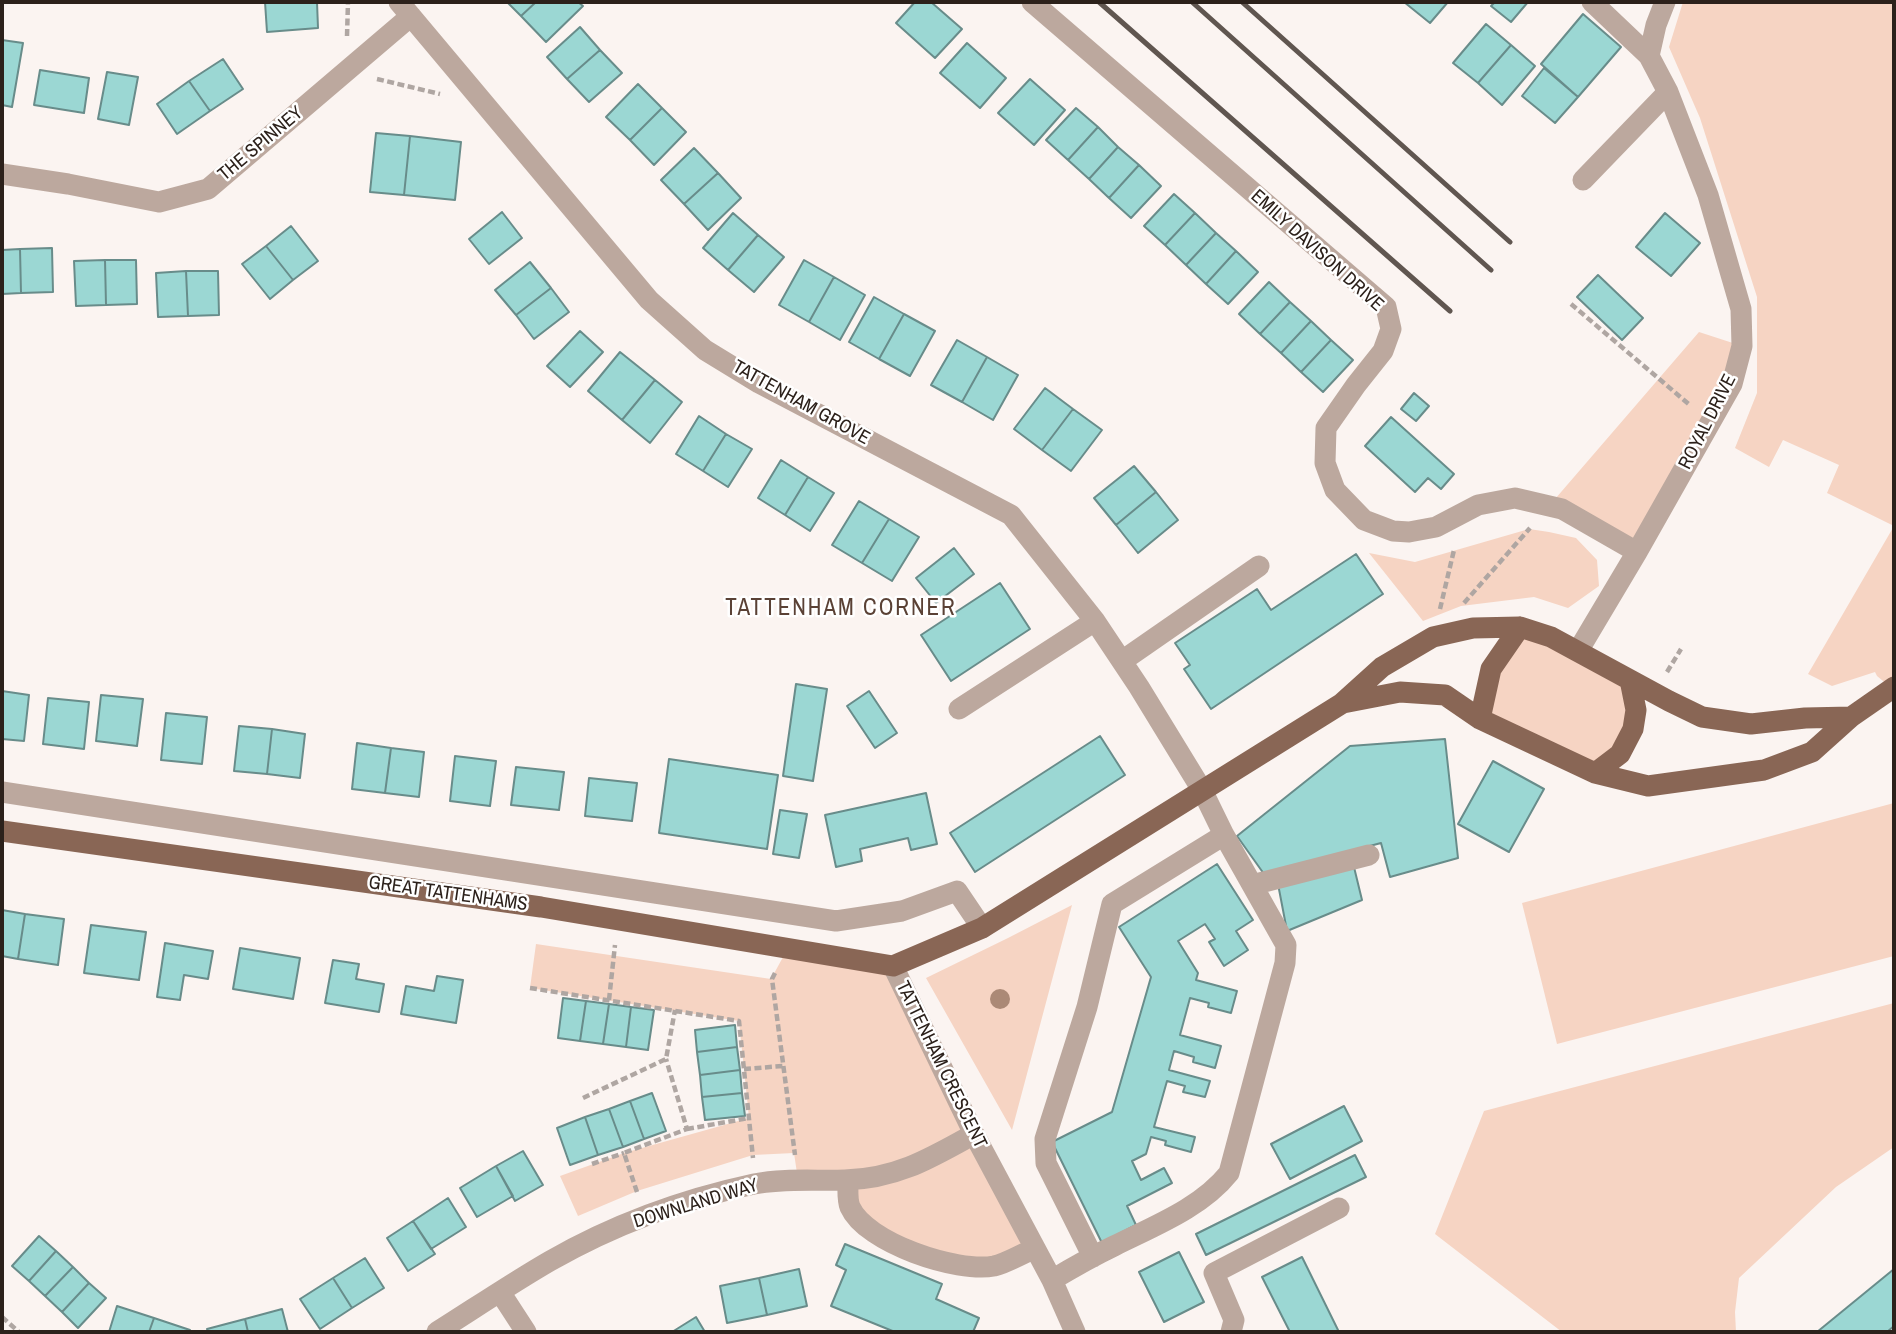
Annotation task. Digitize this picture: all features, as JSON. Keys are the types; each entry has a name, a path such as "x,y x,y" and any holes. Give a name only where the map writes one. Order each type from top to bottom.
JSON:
{"main road":[{"name":"TATTENHAM CRESCENT","path":"893,966 982,928 1094,860 1341,704 1382,667 1433,637 1474,628 1520,627 1552,637 1702,717 1751,724 1805,718 1850,717"},
{"path":"1480,719 1492,669 1520,627"},
{"path":"1595,773 1620,754 1633,729 1636,710 1630,680"},
{"name":"TATTENHAM CRESCENT","path":"1341,704 1400,692 1445,695 1480,719 1595,773 1648,786 1764,770 1812,751 1850,717 1894,687"},
{"name":"GREAT TATTENHAMS","path":"2,831 541,907 893,966"}],"street":[{"name":"EMILY DAVISON DRIVE","path":"1032,2 1386,307 1391,329 1383,351 1326,428 1325,463 1335,491 1364,520 1393,531 1409,532 1436,527 1478,505 1515,498 1562,509 1637,552"},
{"name":"ROYAL DRIVE","path":"1578,651 1732,384 1742,346 1741,309 1708,195 1668,92 1649,56 1592,2"},
{"path":"1649,56 1665,2"},
{"name":"THE SPINNEY","path":"2,174 159,202 208,189 346,72 405,9"},
{"name":"TATTENHAM GROVE","path":"405,9 649,300 705,350 759,383 1011,515 1095,621 1202,790"},
{"path":"1583,180 1668,92"},
{"path":"1122,662 1259,566"},
{"path":"959,709 1095,621"},
{"path":"1052,1280 1093,1256 1171,1218 1216,1188 1229,1173 1285,963 1286,945 1202,790"},
{"path":"2,792 836,921 902,911 957,891 982,928"},
{"path":"1093,1256 1046,1163 1045,1139 1087,1007 1112,904 1224,835"},
{"path":"1252,885 1369,855"},
{"name":"TATTENHAM CRESCENT","path":"893,966 974,1134 1052,1280 1075,1332"},
{"name":"DOWNLAND WAY","path":"437,1332 551,1261 645,1216 757,1183 848,1180 895,1173 925,1161 974,1134"},
{"path":"848,1180 849,1206 864,1225 901,1247 948,1263 973,1266 995,1266 1034,1249"},
{"path":"1231,1332 1234,1320 1214,1273 1339,1208"},
{"path":"500,1292 526,1332"}],"path":[{"path":"346,72 485,104"},
{"path":"1571,304 1710,423"},
{"path":"1433,637 1549,506"},
{"path":"1433,637 1462,512"},
{"path":"609,1000 618,920"},
{"path":"788,948 772,979 798,1180"},
{"path":"530,988 739,1021 757,1183"},
{"path":"675,1010 666,1059 687,1129"},
{"path":"583,1098 666,1059"},
{"path":"744,1069 783,1066"},
{"path":"592,1164 687,1129 749,1118"},
{"path":"624,1153 645,1216"},
{"path":"2,1317 19,1332"}],"shaded area":[{"path":"1683,2 1894,2 1894,526 1827,493 1839,465 1783,440 1769,467 1735,448 1757,393 1757,297 1700,118 1669,47"},
{"path":"1699,332 1742,346 1637,552 1549,506"},
{"path":"1894,526 1894,690 1875,672 1832,686 1808,674"},
{"path":"1529,529 1576,538 1597,560 1599,586 1568,608 1534,597 1461,606 1423,621 1369,553 1415,562"},
{"path":"1520,627 1630,680 1633,729 1595,773 1480,719"},
{"path":"1894,803 1894,956 1557,1044 1522,903"},
{"path":"1072,905 1012,1130 926,978"},
{"path":"536,944 771,979 788,948 893,966 1034,1249 973,1266 864,1225 848,1180 798,1180 794,1153 753,1155 637,1191 578,1216 560,1176 624,1153 749,1118 739,1021 530,988"},
{"path":"1894,1003 1894,1147 1836,1187 1739,1278 1735,1312 1736,1332 1562,1332 1435,1234 1484,1111"}],"building":[{"path":"265,2 317,2 318,28 267,32"},
{"path":"507,2 536,2 521,16"},
{"path":"536,2 578,2 583,6 546,42 521,16"},
{"path":"915,2 931,2 962,29 935,58 896,23"},
{"path":"1404,2 1448,2 1430,23"},
{"path":"1495,2 1528,2 1511,22 1491,6"},
{"path":"1583,14 1621,47 1578,97 1541,64"},
{"path":"1486,24 1511,45 1478,83 1453,63"},
{"path":"580,27 600,50 567,79 547,57"},
{"path":"2,40 23,43 12,107 2,105"},
{"path":"967,43 1006,78 980,108 940,73"},
{"path":"1511,45 1535,66 1502,105 1478,83"},
{"path":"600,50 622,73 589,102 567,79"},
{"path":"223,59 243,89 210,111 189,81"},
{"path":"1544,68 1578,97 1555,123 1522,96"},
{"path":"40,70 89,78 84,113 34,105"},
{"path":"107,72 138,77 129,125 98,119"},
{"path":"1030,79 1065,110 1034,145 998,113"},
{"path":"189,81 210,111 177,134 157,104"},
{"path":"638,84 662,108 630,140 606,117"},
{"path":"662,108 686,132 654,165 630,140"},
{"path":"1076,108 1098,127 1068,160 1046,140"},
{"path":"1098,127 1118,147 1089,179 1068,160"},
{"path":"376,133 410,136 404,195 370,192"},
{"path":"410,136 461,142 455,200 404,195"},
{"path":"1118,147 1139,165 1109,198 1089,179"},
{"path":"694,148 718,173 684,204 661,180"},
{"path":"1139,165 1161,186 1131,218 1109,198"},
{"path":"718,173 741,198 708,230 684,204"},
{"path":"1174,194 1195,213 1165,245 1144,226"},
{"path":"502,212 522,238 489,264 469,239"},
{"path":"733,213 758,235 728,270 703,248"},
{"path":"1195,213 1216,233 1186,265 1165,245"},
{"path":"1665,213 1700,243 1671,276 1636,247"},
{"path":"291,226 318,261 293,280 266,246"},
{"path":"1216,233 1236,251 1206,284 1186,265"},
{"path":"758,235 784,257 754,292 728,270"},
{"path":"266,246 293,280 270,299 242,264"},
{"path":"52,248 53,292 21,293 20,249"},
{"path":"20,249 21,293 2,294 2,250"},
{"path":"1236,251 1258,272 1228,304 1206,284"},
{"path":"105,260 106,305 76,306 74,261"},
{"path":"105,260 136,260 137,304 106,305"},
{"path":"804,260 834,277 809,322 779,305"},
{"path":"530,262 551,288 516,315 495,290"},
{"path":"186,271 188,316 158,317 156,273"},
{"path":"186,271 218,271 219,315 188,316"},
{"path":"1598,275 1643,318 1622,340 1577,297"},
{"path":"834,277 865,295 840,340 809,322"},
{"path":"1269,282 1290,302 1260,334 1239,314"},
{"path":"551,288 569,312 534,339 516,315"},
{"path":"874,297 904,314 879,359 849,342"},
{"path":"1290,302 1311,321 1281,353 1260,334"},
{"path":"904,314 935,331 910,376 879,359"},
{"path":"1311,321 1331,340 1301,372 1281,353"},
{"path":"580,331 603,352 570,387 547,366"},
{"path":"957,340 987,357 962,402 931,385"},
{"path":"1331,340 1353,360 1323,392 1301,372"},
{"path":"620,352 655,380 622,420 588,391"},
{"path":"987,357 1018,375 993,420 962,402"},
{"path":"655,380 682,402 650,443 622,420"},
{"path":"1045,388 1073,409 1042,450 1014,429"},
{"path":"1414,393 1429,406 1416,421 1401,409"},
{"path":"1073,409 1102,430 1071,471 1042,450"},
{"path":"699,416 726,434 703,471 676,454"},
{"path":"1391,417 1454,474 1441,489 1428,478 1415,492 1365,446"},
{"path":"726,434 752,449 728,487 703,471"},
{"path":"781,460 808,477 785,515 758,498"},
{"path":"1134,466 1156,492 1116,525 1094,498"},
{"path":"808,477 834,493 810,531 785,515"},
{"path":"1156,492 1178,520 1138,553 1116,525"},
{"path":"859,501 889,519 862,563 832,545"},
{"path":"889,519 919,537 892,581 862,563"},
{"path":"954,548 974,574 936,603 916,578"},
{"path":"1356,554 1383,594 1211,709 1184,669 1190,665 1175,643 1257,589 1271,610"},
{"path":"1000,583 1030,629 951,681 921,635"},
{"path":"796,684 827,689 813,781 783,776"},
{"path":"2,691 29,695 24,741 2,739"},
{"path":"869,691 897,733 875,748 847,706"},
{"path":"101,695 143,699 137,746 96,741"},
{"path":"48,698 89,702 84,749 43,744"},
{"path":"166,713 207,717 202,764 161,760"},
{"path":"239,726 272,729 267,774 234,771"},
{"path":"272,729 305,734 300,778 267,774"},
{"path":"1100,736 1125,775 975,872 950,833"},
{"path":"1445,739 1458,858 1390,877 1381,843 1264,874 1237,836 1350,746"},
{"path":"357,743 391,748 385,793 352,789"},
{"path":"391,748 424,752 419,797 385,793"},
{"path":"455,756 496,761 490,806 450,801"},
{"path":"669,759 778,775 767,849 659,833"},
{"path":"1493,761 1544,789 1509,852 1458,824"},
{"path":"516,767 564,772 559,810 511,805"},
{"path":"589,778 637,783 632,821 585,816"},
{"path":"926,793 937,844 911,850 908,838 860,849 862,861 836,867 825,815"},
{"path":"780,810 807,814 799,858 773,854"},
{"path":"1353,863 1362,900 1287,931 1278,884"},
{"path":"1217,864 1253,920 1236,931 1248,950 1224,966 1209,942 1215,939 1205,924 1178,941 1198,973 1196,980 1237,991 1231,1013 1208,1007 1209,1003 1190,998 1180,1035 1221,1046 1215,1068 1193,1062 1194,1057 1174,1051 1169,1070 1210,1081 1205,1097 1183,1092 1185,1086 1167,1081 1154,1127 1195,1137 1191,1152 1165,1145 1166,1141 1151,1137 1146,1154 1132,1161 1141,1180 1164,1168 1172,1183 1127,1206 1136,1225 1102,1243 1052,1142 1112,1112 1151,977 1119,927"},
{"path":"2,910 25,914 18,959 2,956"},
{"path":"25,914 64,919 58,965 18,959"},
{"path":"91,925 146,932 139,980 84,973"},
{"path":"165,943 213,951 208,979 184,975 180,1000 157,997"},
{"path":"240,948 300,958 293,999 233,989"},
{"path":"333,960 359,964 356,979 384,984 379,1012 325,1003"},
{"path":"437,976 463,980 456,1023 401,1014 406,986 434,991"},
{"path":"563,998 586,1001 580,1041 558,1038"},
{"path":"586,1001 609,1004 603,1044 580,1041"},
{"path":"609,1004 631,1007 626,1047 603,1044"},
{"path":"631,1007 654,1010 648,1050 626,1047"},
{"path":"735,1025 737,1047 697,1052 695,1030"},
{"path":"737,1047 740,1070 700,1075 697,1052"},
{"path":"740,1070 742,1093 702,1097 700,1075"},
{"path":"652,1093 666,1131 644,1139 630,1101"},
{"path":"742,1093 745,1116 705,1120 702,1097"},
{"path":"630,1101 644,1139 623,1147 609,1109"},
{"path":"1344,1106 1362,1141 1290,1179 1271,1144"},
{"path":"609,1109 623,1147 598,1155 585,1117"},
{"path":"585,1117 598,1155 570,1165 557,1128"},
{"path":"523,1151 543,1185 515,1201 496,1166"},
{"path":"1355,1155 1366,1177 1206,1255 1196,1234"},
{"path":"496,1166 513,1196 477,1217 460,1188"},
{"path":"448,1198 466,1227 431,1249 413,1221"},
{"path":"413,1221 435,1254 408,1271 387,1238"},
{"path":"39,1236 56,1251 29,1281 12,1266"},
{"path":"845,1244 942,1284 936,1299 979,1318 973,1332 895,1332 831,1306 846,1270 836,1265"},
{"path":"56,1251 73,1267 45,1296 29,1281"},
{"path":"1179,1252 1204,1302 1164,1322 1139,1272"},
{"path":"1302,1257 1339,1332 1290,1332 1262,1277"},
{"path":"365,1258 384,1288 352,1308 333,1278"},
{"path":"73,1267 89,1283 62,1312 45,1296"},
{"path":"799,1269 807,1306 767,1315 759,1278"},
{"path":"1894,1269 1894,1326 1887,1332 1817,1332"},
{"path":"333,1278 352,1308 320,1329 300,1299"},
{"path":"759,1278 767,1315 727,1323 720,1286"},
{"path":"89,1283 106,1298 78,1328 62,1312"},
{"path":"117,1306 154,1318 149,1332 109,1332"},
{"path":"282,1309 288,1332 248,1332 245,1319"},
{"path":"696,1317 705,1332 672,1332"},
{"path":"154,1318 190,1330 149,1332"},
{"path":"245,1319 248,1332 208,1332 207,1329"}],"railway":[{"path":"1099,2 1450,311"},
{"path":"1192,2 1491,270"},
{"path":"1242,2 1510,242"}],"district":[{"name":"TATTENHAM CORNER","path":"841,609"}]}
